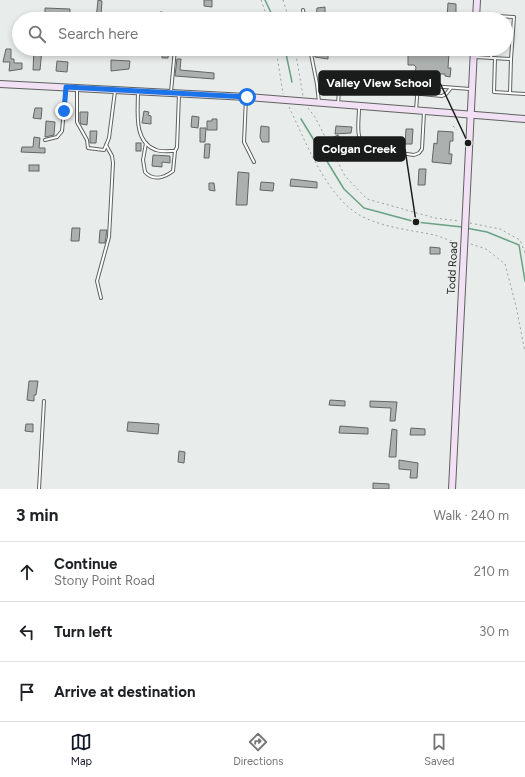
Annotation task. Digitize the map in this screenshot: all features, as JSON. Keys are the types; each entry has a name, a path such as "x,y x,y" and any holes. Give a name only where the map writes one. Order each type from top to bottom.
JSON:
{"main road":[{"path":"476,12 477,0"},
{"name":"Todd Road","path":"452,489 464,222 474,56"},
{"path":"0,84 247,97 525,119"}],"lane":[{"path":"513,17 513,31"},
{"path":"171,93 174,56"},
{"path":"311,56 319,103"},
{"path":"484,56 491,58 511,59"},
{"path":"510,93 511,56"},
{"path":"495,58 494,92 525,94"},
{"path":"338,105 340,76 342,73 410,77 418,85 471,89"},
{"path":"348,74 350,87 442,96 446,94 450,88"},
{"path":"416,111 418,85"},
{"path":"45,140 57,137 62,131 66,87"},
{"path":"78,88 77,122 86,140 88,148 104,150 109,138 115,90"},
{"path":"138,91 138,131 146,143 156,150 175,151"},
{"path":"146,143 143,160 144,172 154,177 162,177 173,171 175,151 177,147 179,93"},
{"path":"247,97 244,142 254,162"},
{"path":"359,106 358,134 360,143 365,148 414,155 419,153 422,149 424,112"},
{"path":"101,298 97,281 109,237 113,163 112,156 106,145"},
{"path":"39,489 44,400"}],"path":[{"path":"262,0 266,12"},
{"path":"283,0 287,12"},
{"path":"277,56 282,91 286,101 329,184 340,199 354,212 379,223 473,244 486,249 505,264 516,306 525,352"},
{"path":"296,56 304,102 315,117 345,176 367,199 435,218 500,229 520,240 525,253"},
{"path":"453,126 457,130"}],"building":[{"path":"98,0 102,1 101,12 97,12"},
{"path":"204,0 212,0 212,7 204,6"},
{"path":"448,3 456,4 456,12 447,12"},
{"path":"325,7 325,12 317,12 317,8"},
{"path":"45,8 70,9 70,12 45,12"},
{"path":"6,49 11,49 11,59 14,59 14,63 22,63 22,69 9,71 10,62 3,62"},
{"path":"34,56 41,56 40,70 33,70"},
{"path":"162,56 168,56 168,58 162,58"},
{"path":"328,56 328,59 315,57"},
{"path":"408,56 449,56 448,68 451,68 450,77 445,76 445,74 415,74 416,67 414,65 408,65"},
{"path":"177,59 181,59 180,70 214,73 214,79 175,76"},
{"path":"111,60 130,61 129,69 111,71"},
{"path":"57,61 68,62 67,72 56,71"},
{"path":"35,108 42,108 41,119 33,118"},
{"path":"144,111 149,112 148,115 151,116 151,124 142,123"},
{"path":"80,112 88,112 87,125 81,124"},
{"path":"192,116 199,117 198,128 191,127"},
{"path":"212,119 217,119 217,130 207,130 207,121 212,121"},
{"path":"46,121 55,122 54,135 45,137"},
{"path":"261,126 269,127 269,142 262,142 260,137"},
{"path":"336,126 352,127 351,133 335,134"},
{"path":"200,128 206,128 205,142 200,142"},
{"path":"406,129 413,129 412,144 405,144"},
{"path":"90,131 97,131 96,143 90,143"},
{"path":"438,131 453,132 453,141 450,141 449,154 452,154 451,164 432,162 434,143 437,144"},
{"path":"338,135 342,143 336,145 332,138"},
{"path":"34,137 40,138 39,148 45,148 45,153 21,152 22,147 33,147"},
{"path":"136,143 141,143 141,151 136,151"},
{"path":"205,144 210,144 209,158 204,158"},
{"path":"153,155 170,156 170,163 162,162 162,167 152,166"},
{"path":"29,165 39,165 39,171 29,171"},
{"path":"419,169 426,169 425,185 418,185"},
{"path":"238,172 249,173 247,205 236,205"},
{"path":"291,179 317,182 317,188 290,186"},
{"path":"261,182 274,183 273,191 260,190"},
{"path":"209,183 214,183 215,191 209,190"},
{"path":"72,228 80,228 79,241 71,241"},
{"path":"100,230 107,230 105,243 99,243"},
{"path":"430,247 440,248 440,254 430,254"},
{"path":"29,381 38,381 34,401 27,400"},
{"path":"330,400 345,401 345,406 329,405"},
{"path":"370,401 397,402 395,421 390,421 391,408 370,407"},
{"path":"128,422 159,424 158,434 127,431"},
{"path":"26,424 33,424 33,432 25,431"},
{"path":"340,426 368,428 368,434 339,433"},
{"path":"411,428 425,429 425,435 410,435"},
{"path":"392,429 397,430 396,457 389,457"},
{"path":"179,451 185,452 184,463 178,462"},
{"path":"399,460 418,463 417,478 410,478 411,470 399,469"},
{"path":"373,483 389,484 389,489 373,489"}],"waterway":[{"path":"265,0 271,12"},
{"path":"286,56 292,82"},
{"path":"301,119 344,189 364,208 416,222 462,227"},
{"path":"466,228 487,232 519,245 525,281"}],"place":[{"name":"Valley View School","path":"468,143"},
{"name":"Colgan Creek","path":"416,222"}],"route":[{"path":"64,111 66,87 247,97"}]}
